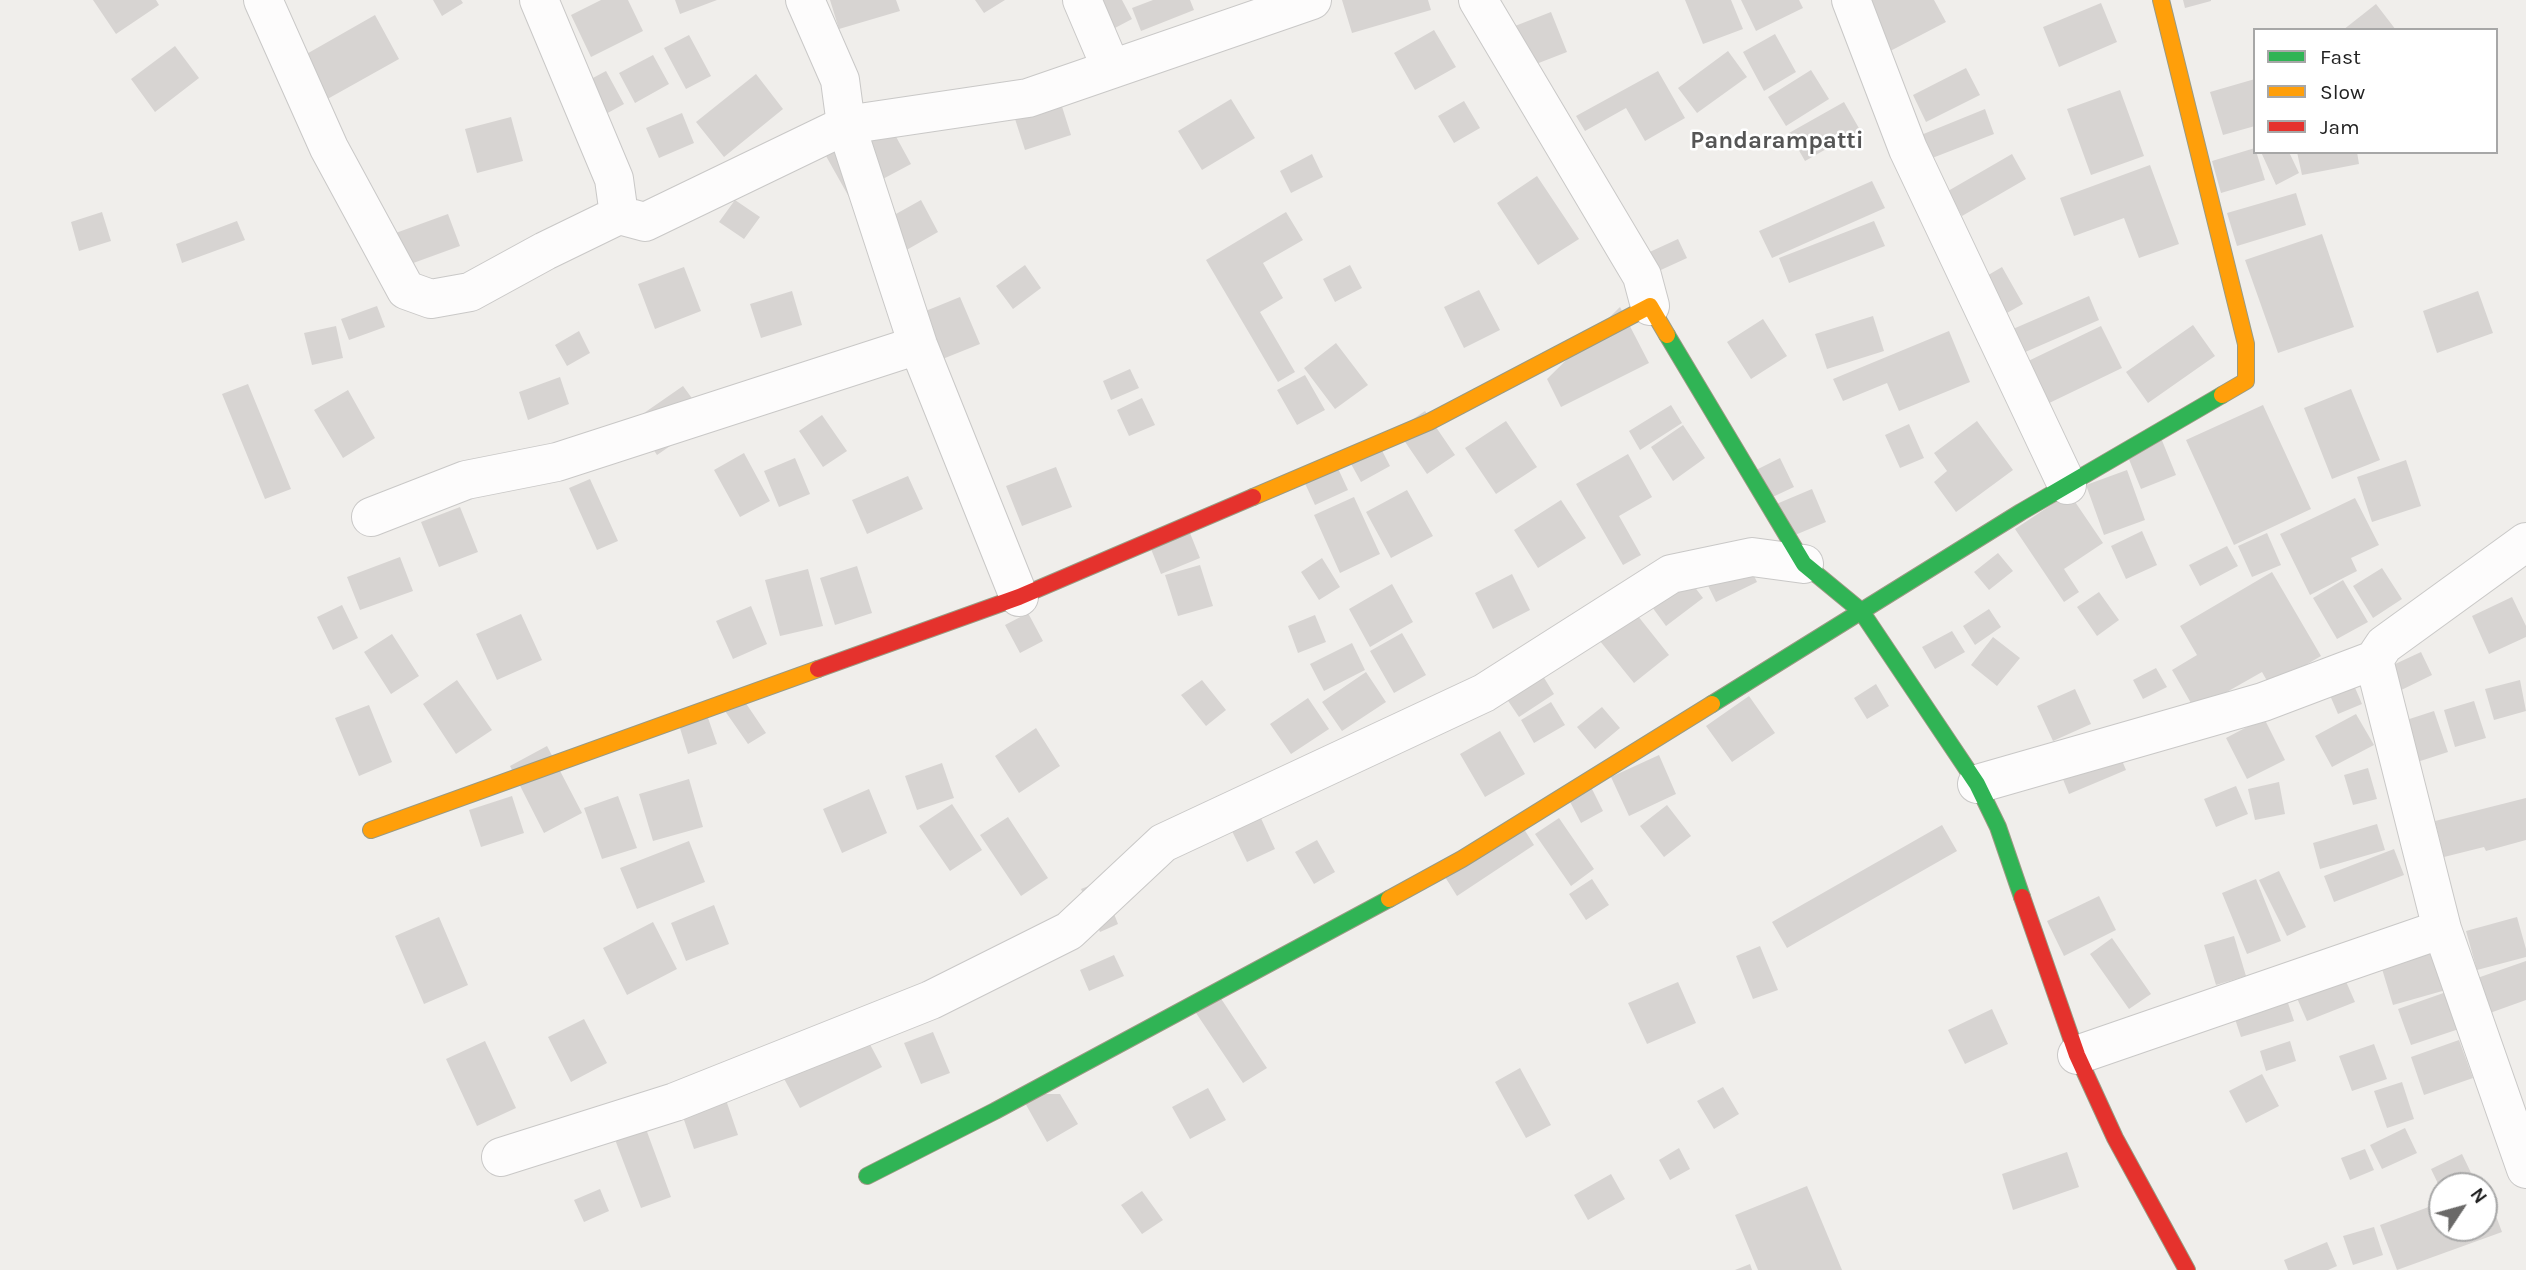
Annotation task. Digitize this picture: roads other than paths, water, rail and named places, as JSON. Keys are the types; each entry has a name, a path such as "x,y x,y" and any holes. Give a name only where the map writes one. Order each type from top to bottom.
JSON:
{"street":[{"path":"263,0 329,148 406,290 431,299 470,292 619,215 645,222 846,125 1028,98 1312,0"},
{"path":"539,0 614,179 619,215"},
{"path":"805,0 840,80 846,125 918,345 1019,597"},
{"path":"1082,0 1111,68"},
{"path":"1478,0 1642,276 1650,306 1804,564 1861,611 1977,784 1998,827 2077,1055 2115,1138 2187,1270"},
{"path":"1851,0 1908,149 2067,485"},
{"path":"867,1176 1044,1086 1462,859 2067,485 2246,381 2246,344 2161,0"},
{"path":"371,830 1019,597 1429,422 1650,306"},
{"path":"371,517 466,480 557,462 918,345"},
{"path":"1977,784 2263,702 2374,660 2384,645 2526,542"},
{"path":"501,1157 675,1102 931,1000 1069,931 1163,843 1485,693 1671,574 1752,557 1804,564"},
{"path":"2374,660 2442,929 2526,1169"},
{"path":"2077,1055 2442,929"}],"district":[{"name":"Pandarampatti","path":"1777,141"}]}
